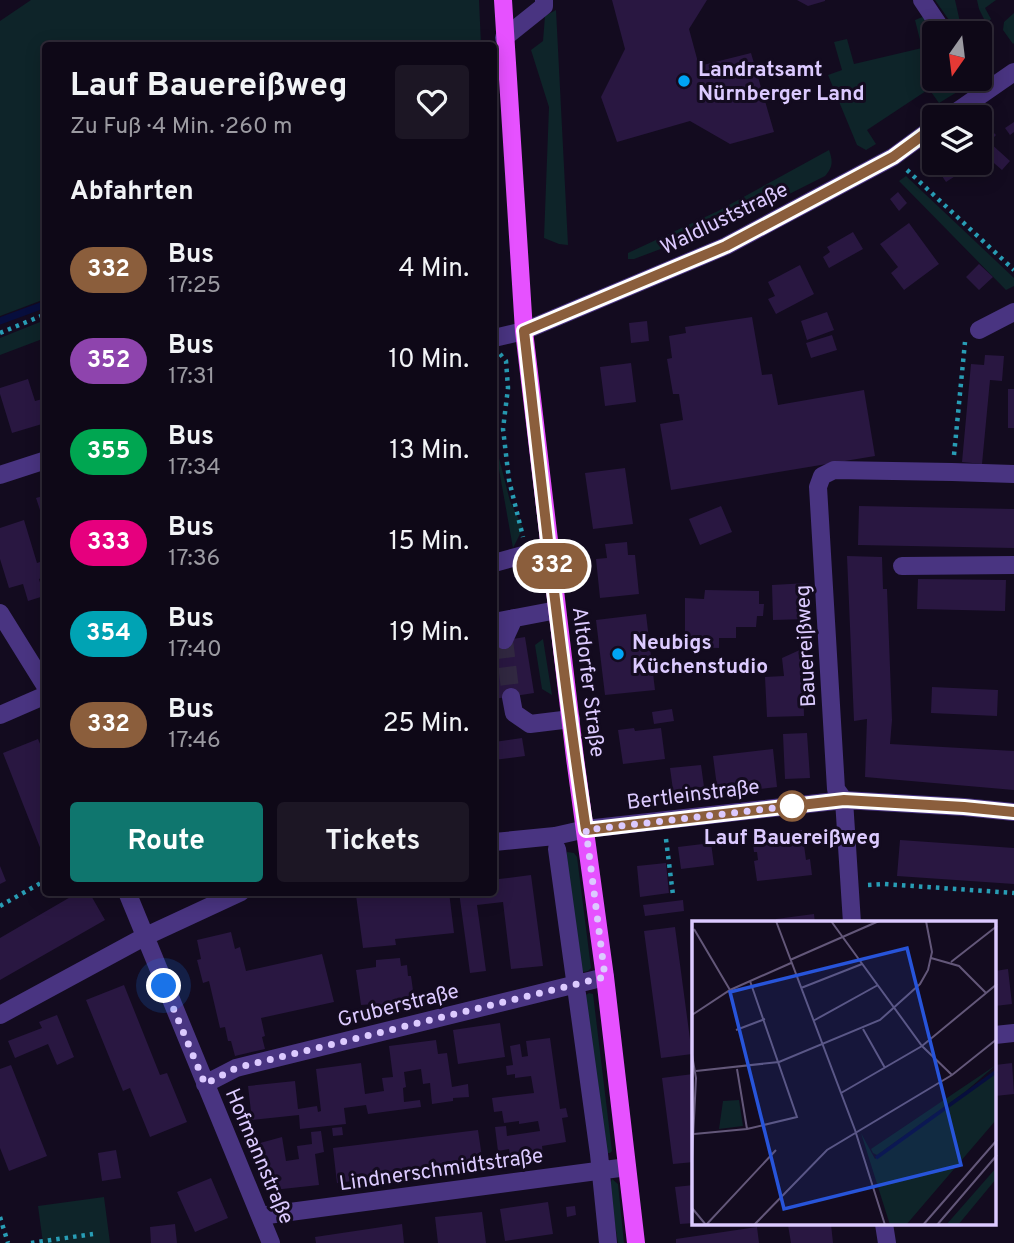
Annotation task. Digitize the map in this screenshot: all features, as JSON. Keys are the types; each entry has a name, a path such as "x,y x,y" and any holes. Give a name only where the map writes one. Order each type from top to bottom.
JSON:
{"main road":[{"name":"Altdorfer Straße","path":"503,0 524,331 636,1243"}],"street":[{"path":"505,38 544,6 544,0"},
{"path":"922,0 936,21"},
{"path":"992,80 1014,72"},
{"path":"960,105 974,91"},
{"name":"Waldluststraße","path":"497,337 524,331 726,246 893,157 922,136"},
{"path":"978,330 1014,312"},
{"path":"0,475 42,461"},
{"name":"Bauereißweg","path":"852,921 844,800 836,789 818,487 822,476 834,470 952,471"},
{"path":"952,471 1014,474"},
{"path":"497,562 549,548"},
{"path":"902,566 1014,565"},
{"path":"497,621 557,610"},
{"path":"0,613 42,681"},
{"path":"504,640 514,618"},
{"path":"511,696 514,713 530,724 571,719"},
{"path":"0,715 42,697"},
{"name":"Bertleinstraße","path":"497,842 844,800 1014,812"},
{"path":"557,849 601,1171 608,1243"},
{"name":"Hofmannstraße","path":"129,896 271,1243"},
{"path":"0,1015 144,937 232,896"},
{"name":"Gruberstraße","path":"205,1084 236,1068 605,977"},
{"path":"996,1035 1014,1033"},
{"name":"Lindnerschmidtstraße","path":"260,1216 627,1167"}],"path":[{"path":"893,157 1014,270"},
{"path":"0,332 42,316"},
{"path":"952,471 965,339 978,330"},
{"path":"507,462 514,463"},
{"path":"664,820 673,895"},
{"path":"0,906 42,882"},
{"path":"849,886 884,884 1014,893"},
{"path":"0,1217 8,1243"},
{"path":"32,1243 93,1234"}],"green space":[{"path":"31,0 479,0 481,42 42,42 42,300 0,316 0,21"},
{"path":"935,0 955,0 960,21 950,21"},
{"path":"977,0 996,0 985,8 990,21 985,21"},
{"path":"556,10 568,245 544,238 549,107 531,50 543,41 545,16"},
{"path":"1014,13 1013,44 1003,30 1004,22"},
{"path":"925,16 928,21 922,21 922,48 915,20"},
{"path":"847,39 854,64 922,48 922,91 926,91 867,130 876,144 866,150 857,145 828,75 842,70 834,42"},
{"path":"930,91 959,91 939,103"},
{"path":"829,150 832,164 825,176 738,220 628,259 628,253 718,211"},
{"path":"906,176 1014,278 1014,286 1006,290 899,181"},
{"path":"42,321 42,339 0,355 0,338"},
{"path":"497,458 510,501 523,528 513,548"},
{"path":"543,639 552,695 542,689 535,645"},
{"path":"567,852 574,853 577,857 591,968 584,972 579,969 565,858"},
{"path":"593,994 612,1151 610,1153 604,1153 584,996"},
{"path":"612,1179 618,1184 624,1243 618,1243 609,1187"},
{"path":"104,1197 110,1243 43,1243 38,1206"}],"building":[{"name":"Landratsamt Nürnberger Land","path":"612,0 707,0 689,29 699,66 751,53 774,132 730,144 690,121 617,142 601,97 625,49"},
{"name":"Landratsamt Nürnberger Land","path":"797,0 825,0 825,1 808,6"},
{"path":"1014,122 1014,132 1010,135 1005,128"},
{"path":"992,145 1010,161 1002,170 992,161"},
{"path":"941,175 957,175 946,182"},
{"path":"898,192 907,203 899,211 890,199"},
{"path":"909,223 939,264 904,290 891,273 898,267 880,244"},
{"path":"853,232 863,249 829,268 823,257 830,252 827,247"},
{"path":"979,264 993,277 979,290 966,277"},
{"path":"800,265 814,294 776,314 768,299 775,296 768,282"},
{"path":"827,312 834,330 807,340 801,321"},
{"path":"752,317 762,375 772,374 778,405 864,390 875,456 671,490 660,424 683,420 679,394 673,394 667,359 672,358 669,336 686,333 685,327"},
{"path":"647,321 649,341 631,343 629,323"},
{"path":"832,335 837,350 811,358 806,343"},
{"path":"985,355 1004,356 1002,381 990,380 982,464 962,462 971,364 984,365"},
{"path":"631,363 636,402 605,406 600,367"},
{"path":"28,379 35,401 42,399 42,424 12,433 0,388"},
{"path":"1008,389 1014,389 1014,428 1008,428"},
{"path":"625,468 633,524 593,529 585,473"},
{"path":"42,496 42,516 36,498"},
{"path":"721,506 732,532 700,545 689,519"},
{"path":"859,506 1014,509 1014,548 858,545"},
{"path":"24,520 37,563 42,561 42,578 39,579 42,597 28,601 23,584 9,588 0,559 0,528"},
{"path":"627,542 628,555 635,555 639,594 600,598 596,559 607,558 605,544"},
{"path":"847,556 882,557 883,589 887,589 892,720 890,744 1014,751 1014,790 865,777 867,719 854,721"},
{"path":"918,579 1006,580 1005,611 917,609"},
{"path":"808,583 808,619 773,620 772,585"},
{"path":"705,590 759,591 759,604 764,604 763,616 757,616 756,627 736,627 736,638 719,638 719,648 685,647 685,598 704,599"},
{"path":"646,614 655,690 605,695 596,620"},
{"path":"525,637 534,693 497,699 497,642"},
{"path":"802,649 804,716 767,717 765,677 784,676 782,658"},
{"path":"932,687 998,690 997,716 931,713"},
{"path":"672,709 674,721 654,724 652,712"},
{"path":"634,728 635,731 661,728 665,759 623,764 618,730"},
{"path":"807,733 810,778 785,779 783,734"},
{"path":"522,738 525,756 497,760 497,742"},
{"path":"38,739 42,748 41,850 3,753"},
{"path":"773,749 777,787 718,794 713,756"},
{"path":"701,765 704,787 673,790 670,768"},
{"path":"802,830 806,860 810,859 812,875 757,881 754,861 758,860 752,836"},
{"path":"900,840 1014,848 1014,884 897,876"},
{"path":"711,843 714,865 681,869 678,847"},
{"path":"666,863 669,893 640,897 637,866"},
{"path":"0,866 6,881 0,884"},
{"path":"497,871 499,879 531,875 543,966 511,969 503,902 477,905 486,971 470,973 460,896 497,896"},
{"path":"72,896 91,896 105,920 0,980 0,938"},
{"path":"356,896 449,896 454,933 395,939 396,945 363,948"},
{"path":"683,900 684,911 645,916 643,905"},
{"path":"814,914 815,921 776,921"},
{"path":"675,927 692,1054 661,1058 644,931"},
{"path":"231,932 235,949 240,947 246,971 322,954 334,1002 261,1018 265,1049 235,1056 225,1027 220,1028 209,981 203,983 197,960 201,959 197,940"},
{"path":"400,958 401,966 407,965 408,976 411,976 415,1005 375,1010 374,1004 361,1005 356,970 376,967 376,960"},
{"path":"1008,969 1012,1004 996,1006 996,971"},
{"path":"124,985 160,1075 167,1073 187,1122 150,1137 130,1088 123,1091 86,1000"},
{"path":"57,1015 74,1057 57,1065 48,1044 15,1058 8,1041 42,1028 39,1022"},
{"path":"500,1023 505,1057 458,1064 453,1030"},
{"path":"550,1038 560,1109 566,1108 568,1117 562,1118 566,1142 542,1146 543,1156 511,1161 509,1149 498,1151 495,1127 506,1126 507,1136 540,1131 538,1121 504,1123 502,1111 494,1112 492,1098 534,1093 531,1076 515,1078 515,1074 507,1075 506,1066 513,1065 510,1046 520,1044 522,1057 528,1056 526,1041"},
{"path":"436,1040 438,1054 447,1053 452,1087 468,1084 469,1097 432,1104 430,1083 423,1084 421,1069 404,1072 406,1087 403,1088 404,1102 420,1100 421,1107 368,1114 366,1105 344,1108 346,1124 300,1129 299,1115 252,1120 248,1086 295,1081 298,1109 317,1106 318,1112 321,1111 316,1069 361,1063 365,1094 384,1091 382,1078 393,1077 389,1046"},
{"path":"1012,1063 1014,1094 996,1096 996,1065"},
{"path":"11,1065 47,1156 9,1171 0,1148 0,1069"},
{"path":"692,1074 692,1162 673,1164 662,1078"},
{"path":"342,1127 343,1135 333,1136 332,1128"},
{"path":"478,1130 483,1164 337,1183 333,1148"},
{"path":"321,1131 324,1152 315,1154 319,1185 273,1190 271,1173 263,1173 260,1143 282,1137 286,1161 299,1159 297,1146 312,1144 311,1132"},
{"path":"116,1150 121,1178 102,1181 98,1153"},
{"path":"211,1178 228,1218 195,1232 177,1192"},
{"path":"692,1185 692,1223 680,1224 675,1187"},
{"path":"548,1202 553,1234 505,1241 500,1209"},
{"path":"575,1206 576,1215 567,1217 566,1207"},
{"path":"482,1212 486,1243 438,1243 435,1217"},
{"path":"175,1224 177,1243 151,1243 150,1227"},
{"path":"402,1224 404,1243 316,1243 315,1237"},
{"path":"788,1226 831,1226 833,1243 791,1243"},
{"path":"757,1227 759,1243 676,1243 676,1239"}],"waterway":[{"path":"0,321 42,305"}],"tunnel":[{"path":"504,640 511,697"}],"bus line":[{"name":"332","path":"922,136 893,157 726,246 524,331 575,758 586,830 844,800 1014,812"}],"place":[{"name":"Landratsamt Nürnberger Land","path":"684,81"},
{"name":"Neubigs Küchenstudio","path":"618,654"},
{"name":"Lauf Bauereißweg","path":"792,806"}],"route":[{"path":"164,986 205,1084 236,1068 605,977 586,830 792,806"}]}
